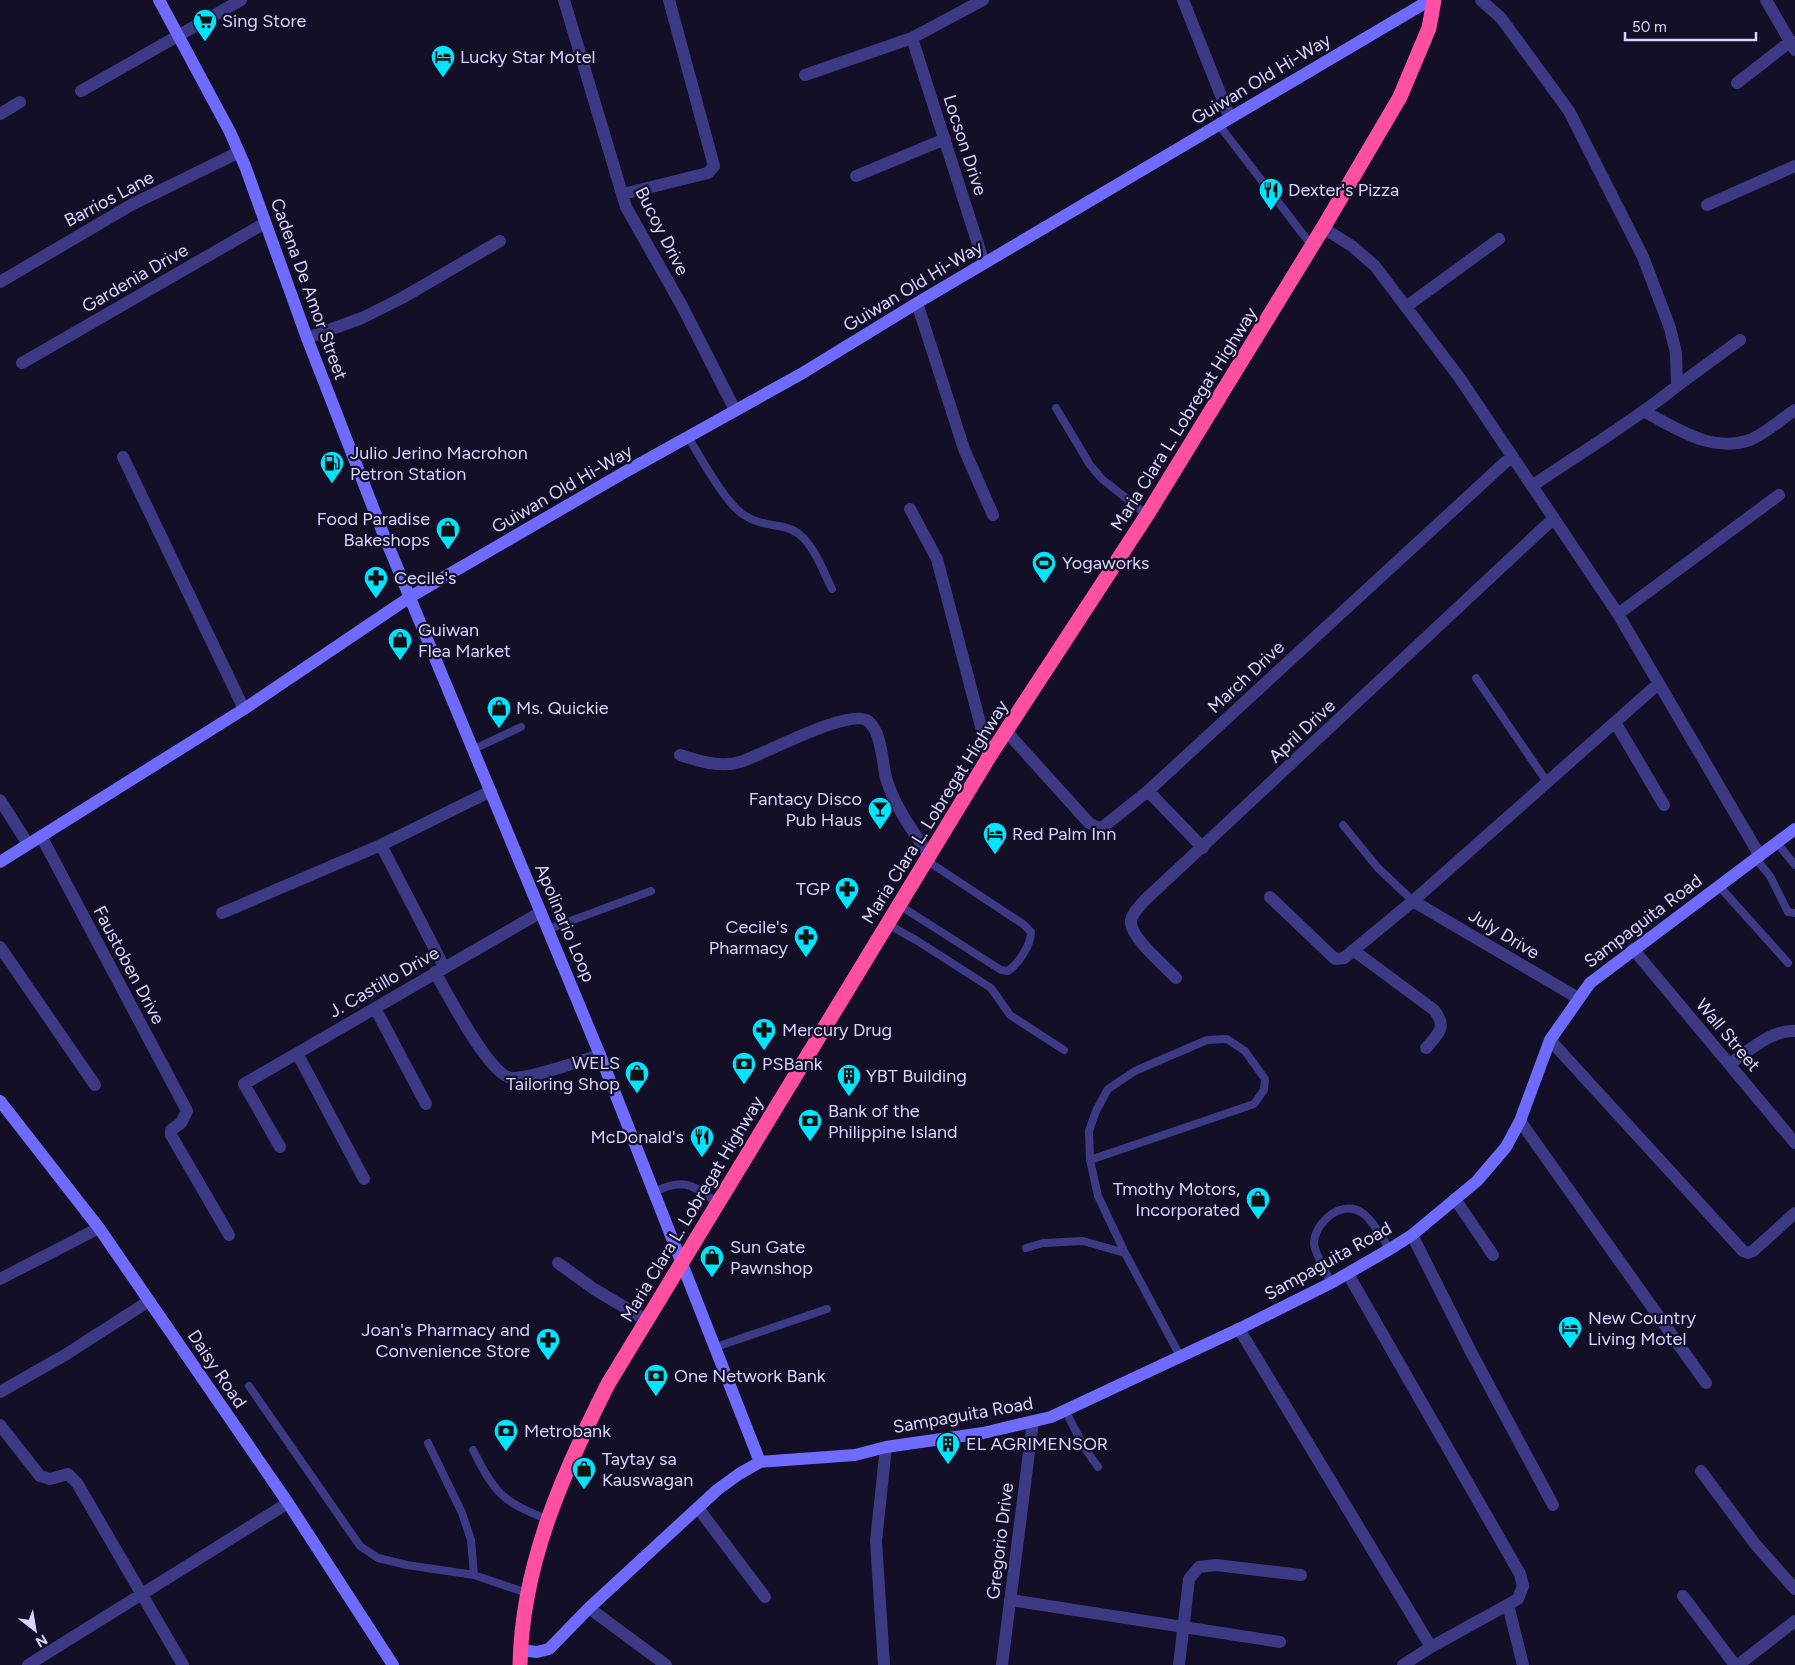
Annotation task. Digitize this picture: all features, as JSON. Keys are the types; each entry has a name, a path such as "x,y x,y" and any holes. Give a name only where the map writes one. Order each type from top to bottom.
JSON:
{"highway":[{"name":"Maria Clara L. Lobregat Highway","path":"520,1658 527,1593 547,1519 579,1440 608,1384 989,757 1147,515 1323,228 1400,97 1429,28 1434,0"}],"street":[{"name":"Cadena De Amor Street","path":"159,0 239,152 308,338 410,597"},
{"path":"81,91 241,0"},
{"name":"Bucoy Drive","path":"564,0 626,207 682,306 735,410"},
{"path":"623,194 708,173 714,166 670,0"},
{"path":"805,75 912,38 983,0"},
{"path":"1183,0 1230,118"},
{"name":"Guiwan Old Hi-Way","path":"0,862 244,709 410,597 800,374 1430,0"},
{"path":"1481,0 1501,18 1569,111 1591,154 1643,257 1670,328 1676,353 1677,386"},
{"path":"1737,83 1793,45 1766,0"},
{"name":"Locson Drive","path":"912,38 984,264"},
{"path":"0,114 20,102"},
{"path":"856,176 945,139"},
{"name":"Barrios Lane","path":"0,282 131,205 239,152"},
{"path":"1707,205 1795,166"},
{"name":"Gardenia Drive","path":"22,363 265,223"},
{"path":"1323,228 1363,254 1407,306 1459,377 1618,614 1758,858"},
{"path":"1407,306 1498,239"},
{"path":"308,338 362,318 402,298 500,241"},
{"path":"918,303 964,449 993,515"},
{"path":"1532,486 1606,435 1646,412 1677,386 1740,340"},
{"path":"1646,412 1692,437 1710,443 1730,444 1751,439 1795,410"},
{"name":"March Drive","path":"1006,731 1089,823 1097,827 1108,824 1148,791 1512,456"},
{"path":"123,457 244,709"},
{"path":"1618,614 1779,495"},
{"path":"910,509 937,559 989,757"},
{"name":"April Drive","path":"1176,978 1135,935 1130,923 1133,914 1145,900 1203,848 1554,518"},
{"name":"Apolinario Loop","path":"410,597 549,929 683,1263"},
{"path":"1270,897 1335,959 1344,958 1413,901 1658,684"},
{"path":"680,755 703,763 738,763 832,723 857,717 868,721 877,734 887,780 894,797 928,857"},
{"path":"1614,722 1664,805"},
{"path":"222,913 381,845 491,791"},
{"path":"1148,791 1203,848"},
{"path":"0,800 28,844"},
{"name":"Sampaguita Road","path":"520,1658 549,1649 589,1608 698,1508 738,1474 760,1462 846,1456 886,1447 983,1433 1033,1421 1065,1410 1239,1329 1331,1283 1412,1235 1477,1181 1506,1146 1520,1121 1550,1040 1590,983 1777,843 1794,833"},
{"name":"Faustoben Drive","path":"41,836 187,1112 180,1123 172,1130 171,1135 229,1235"},
{"path":"381,845 440,970 487,1059 499,1073 510,1078 524,1077 600,1055"},
{"name":"July Drive","path":"1413,901 1578,998"},
{"name":"J. Castillo Drive","path":"280,1147 244,1084 542,912"},
{"path":"0,947 95,1085"},
{"path":"1353,950 1434,1010 1440,1017 1440,1031 1426,1048"},
{"name":"Wall Street","path":"1634,950 1795,1143"},
{"path":"375,1008 426,1104"},
{"path":"1729,1064 1769,1038 1786,1030 1795,1031"},
{"path":"1550,1040 1743,1251 1748,1253 1753,1251 1795,1213"},
{"path":"297,1053 364,1179"},
{"name":"Daisy Road","path":"0,1101 99,1228 288,1503 394,1665"},
{"path":"1520,1121 1706,1383"},
{"path":"1455,1199 1493,1255"},
{"path":"0,1279 99,1228"},
{"path":"1412,1235 1471,1352 1553,1505"},
{"path":"558,1263 594,1289 646,1320"},
{"path":"683,1263 760,1462"},
{"path":"1348,1274 1520,1574 1523,1586 1522,1594 1508,1605 1431,1647 1403,1665"},
{"path":"0,1392 57,1360 149,1301"},
{"path":"1239,1329 1431,1647"},
{"name":"Gregorio Drive","path":"1002,1665 1033,1421"},
{"path":"0,1425 40,1476 50,1479 68,1474 77,1482 140,1594 183,1665"},
{"path":"884,1665 876,1541 886,1447"},
{"path":"1701,1472 1755,1544 1795,1589"},
{"path":"28,1665 288,1503"},
{"path":"698,1508 765,1598"},
{"path":"1179,1665 1189,1579 1199,1567 1216,1565 1302,1575"},
{"path":"1683,1596 1736,1665 1795,1621"},
{"path":"1010,1600 1280,1642"},
{"path":"1508,1605 1523,1665"},
{"path":"589,1608 666,1665"}],"lane":[{"path":"1219,125 1312,246"},
{"path":"1056,408 1090,465 1102,479 1147,515"},
{"path":"688,437 728,498 743,514 759,523 787,527 805,538 832,588"},
{"path":"1476,678 1547,782"},
{"path":"474,749 522,727"},
{"path":"1343,825 1378,868 1413,901"},
{"path":"1777,843 1795,865"},
{"path":"899,905 1001,970 1008,971 1016,966 1031,938 1031,932 1023,924 928,857"},
{"path":"1758,858 1770,876 1788,912 1795,913"},
{"path":"1719,886 1788,963"},
{"path":"549,929 651,891"},
{"path":"886,924 916,940 991,988 1010,1015 1064,1050"},
{"path":"1090,1160 1254,1104 1264,1090 1265,1079 1245,1051 1227,1039 1207,1040 1135,1071 1108,1089 1096,1111 1089,1131 1090,1160 1098,1196 1125,1253 1180,1356"},
{"path":"654,1192 671,1184 682,1183 693,1186 718,1204"},
{"path":"1331,1283 1314,1244 1319,1226 1338,1210 1351,1208 1363,1213 1390,1249"},
{"path":"1026,1248 1043,1243 1084,1241 1125,1253"},
{"path":"716,1347 827,1309"},
{"path":"249,1386 360,1546 378,1558 407,1565 474,1575 527,1593"},
{"path":"1065,1410 1084,1447 1098,1467"},
{"path":"428,1443 462,1513 471,1540 474,1575"},
{"path":"472,1450 490,1483 501,1496 519,1508 547,1519"}],"place":[{"name":"Sing Store","path":"205,42"},
{"name":"Lucky Star Motel","path":"443,78"},
{"name":"Dexter's Pizza","path":"1271,211"},
{"name":"Julio Jerino Macrohon Petron Station","path":"332,484"},
{"name":"Food Paradise Bakeshops","path":"448,550"},
{"name":"Yogaworks","path":"1044,584"},
{"name":"Cecile's","path":"376,599"},
{"name":"Guiwan Flea Market","path":"400,661"},
{"name":"Ms. Quickie","path":"499,729"},
{"name":"Fantacy Disco Pub Haus","path":"880,830"},
{"name":"Red Palm Inn","path":"995,855"},
{"name":"TGP","path":"847,910"},
{"name":"Cecile's Pharmacy","path":"806,958"},
{"name":"Mercury Drug","path":"764,1051"},
{"name":"PSBank","path":"744,1085"},
{"name":"WELS Tailoring Shop","path":"637,1094"},
{"name":"YBT Building","path":"849,1097"},
{"name":"Bank of the Philippine Island","path":"810,1142"},
{"name":"McDonald's","path":"702,1158"},
{"name":"Tmothy Motors, Incorporated","path":"1258,1220"},
{"name":"Sun Gate Pawnshop","path":"712,1278"},
{"name":"New Country Living Motel","path":"1570,1349"},
{"name":"Joan's Pharmacy and Convenience Store","path":"548,1361"},
{"name":"One Network Bank","path":"656,1397"},
{"name":"Metrobank","path":"506,1452"},
{"name":"EL AGRIMENSOR","path":"948,1465"},
{"name":"Taytay sa Kauswagan","path":"584,1490"}]}
